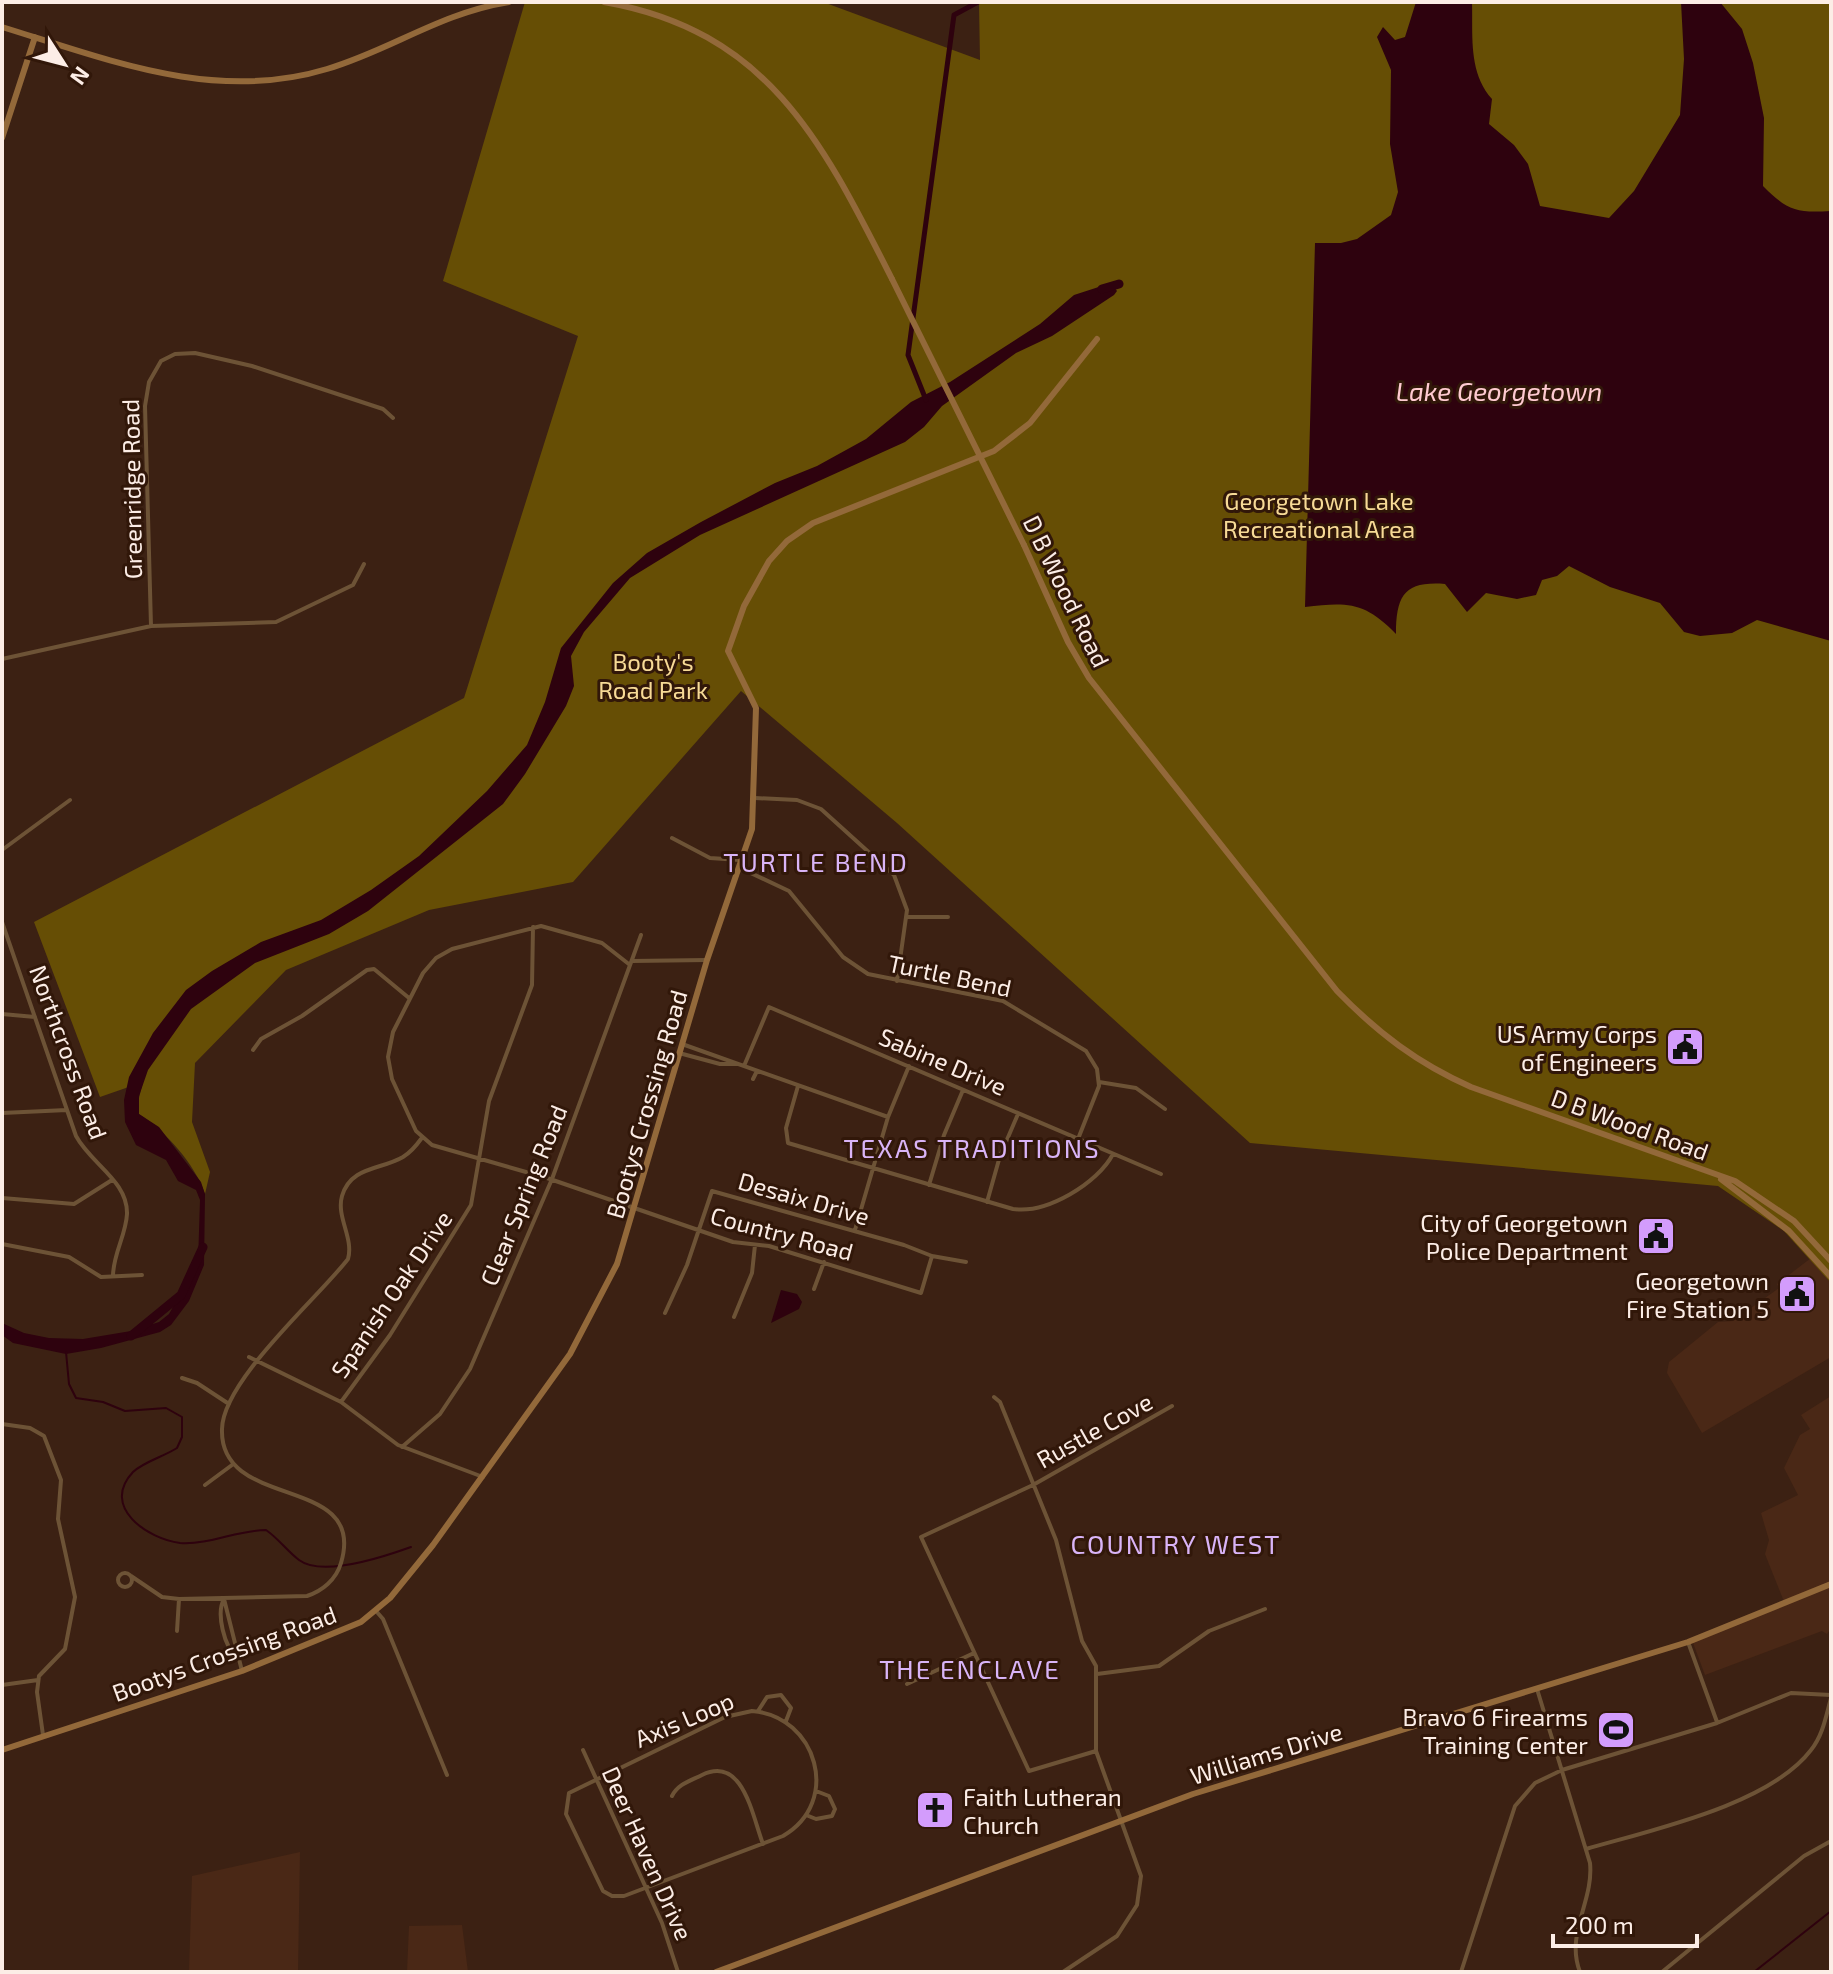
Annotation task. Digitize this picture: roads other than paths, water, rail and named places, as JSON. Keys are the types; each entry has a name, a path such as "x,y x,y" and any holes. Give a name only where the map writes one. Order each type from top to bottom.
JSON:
{"main road":[{"path":"2,27 174,78 216,83 261,82 327,69 452,15 509,2"},
{"name":"D B Wood Road","path":"604,2 637,9 706,37 755,70 780,94 824,152 892,279 1024,545 1068,642 1089,678 1337,991 1377,1032 1436,1071 1471,1087 1677,1158 1721,1179 1735,1181 1779,1210 1829,1266 1831,1277"},
{"path":"2,138 35,37"},
{"name":"Bootys Crossing Road","path":"2,1750 242,1671 333,1636 376,1611 397,1590 483,1477 588,1323 617,1264 707,960 752,829 755,703 736,675 728,651 737,620 769,561 787,541 813,523 1005,445 1030,423 1097,339"},
{"name":"D B Wood Road","path":"1721,1179 1726,1186 1774,1218 1829,1266"},
{"path":"1774,1218 1779,1210"},
{"name":"Williams Drive","path":"716,1972 1239,1779 1688,1642 1831,1584"}],"street":[{"name":"Greenridge Road","path":"151,626 145,406 149,382 161,361 187,352 252,366 383,409 393,418"},
{"path":"2,659 151,626 276,622 353,585 364,564"},
{"path":"755,798 797,800 821,809 894,875 904,894 908,917 897,981"},
{"path":"2,850 70,800"},
{"name":"Turtle Bend","path":"672,838 710,858 741,864 795,896 853,965 876,978 1010,1004 1086,1051 1096,1066 1099,1082"},
{"path":"908,917 948,917"},
{"name":"Northcross Road","path":"2,922 81,1146 124,1193 127,1217 113,1276"},
{"path":"131,1576 162,1597 224,1599 307,1596 321,1590 336,1574 342,1557 340,1528 325,1508 255,1481 232,1464 221,1431 229,1404 257,1363 348,1259 350,1249 341,1205 349,1184 364,1170 401,1159 421,1139 392,1079 388,1057 393,1032 428,966 442,953 533,927 548,927 594,939 631,963 707,960"},
{"name":"Spanish Oak Drive","path":"341,1402 390,1335 465,1216 473,1197 489,1101 532,985 533,927"},
{"name":"Clear Spring Road","path":"402,1447 440,1414 462,1384 552,1179 641,935"},
{"path":"253,1050 261,1039 302,1016 367,970 378,971 410,999"},
{"name":"Sabine Drive","path":"744,1066 769,1007 1161,1174"},
{"path":"2,1014 35,1017"},
{"path":"682,1044 888,1117"},
{"path":"679,1053 720,1064 737,1064"},
{"path":"855,1230 888,1117 909,1066"},
{"path":"753,1079 757,1071"},
{"path":"1078,1139 1096,1101 1099,1082 1136,1088 1165,1109"},
{"path":"798,1086 786,1128 788,1143 872,1170 1023,1210 1037,1208 1093,1181 1103,1172 1113,1154"},
{"path":"929,1186 944,1135 963,1090"},
{"path":"2,1113 68,1110"},
{"path":"987,1202 1000,1156 1018,1114"},
{"name":"Country Road","path":"421,1139 432,1145 552,1179 733,1242 824,1262 921,1293 932,1256"},
{"path":"2,1198 74,1204 113,1180"},
{"name":"Desaix Drive","path":"665,1313 700,1230 712,1191 855,1230 932,1256 966,1262"},
{"path":"2,1244 69,1257 101,1277 142,1275"},
{"path":"734,1317 752,1273 755,1245"},
{"path":"814,1289 824,1262"},
{"path":"249,1357 341,1402 402,1447 483,1477"},
{"path":"182,1378 197,1383 229,1404"},
{"path":"994,1397 1000,1402 1056,1540 1082,1641 1097,1674 1096,1751 1141,1876 1137,1905 1117,1936 1063,1972"},
{"name":"Rustle Cove","path":"974,1653 921,1537 1033,1485 1172,1406"},
{"path":"2,1424 30,1428 44,1436 61,1480 59,1524 75,1597 65,1649 42,1671 38,1680 43,1735"},
{"path":"205,1485 232,1464"},
{"path":"177,1631 179,1599"},
{"path":"224,1599 221,1619 231,1652 237,1657 242,1671"},
{"path":"1097,1674 1159,1666 1208,1632 1265,1609"},
{"path":"376,1611 383,1619 447,1775"},
{"path":"1688,1642 1717,1723"},
{"path":"907,1684 974,1653 1029,1771 1096,1751"},
{"path":"2,1685 38,1680"},
{"path":"1537,1689 1586,1849 1592,1880 1576,1937 1580,1972"},
{"path":"1461,1972 1515,1806 1535,1783 1562,1770 1717,1723 1791,1693 1831,1696 1822,1732 1809,1753 1763,1787 1725,1806 1586,1849"},
{"path":"758,1711 767,1697 781,1695 791,1708 786,1721 804,1739 812,1755 817,1772 816,1791 829,1796 835,1809 832,1816 823,1819 806,1815"},
{"name":"Axis Loop","path":"786,1721 758,1711 731,1715 572,1790 565,1810 598,1885 617,1897 789,1833 806,1815 816,1791"},
{"name":"Deer Haven Drive","path":"583,1750 646,1887 678,1972"},
{"path":"672,1796 678,1787 713,1770 732,1774 740,1783 763,1844"},
{"path":"1662,1972 1804,1856 1831,1841"}],"water":[{"name":"Lake Georgetown","path":"1416,2 1472,2 1475,65 1492,99 1489,124 1514,145 1528,164 1540,206 1609,218 1634,191 1680,115 1684,59 1681,2 1720,2 1742,29 1753,63 1764,118 1763,186 1793,209 1831,211 1831,641 1757,620 1732,633 1700,636 1684,632 1660,603 1610,587 1569,566 1557,576 1542,580 1536,595 1517,599 1486,593 1467,612 1445,584 1412,588 1401,600 1396,634 1375,616 1355,607 1305,607 1315,243 1341,243 1357,239 1391,215 1398,192 1390,144 1391,70 1377,37 1383,27 1395,40 1405,37"},
{"path":"1111,283 1117,291 1114,295 1052,336 1016,353 942,406 924,427 905,442 700,535 630,578 584,632 571,656 574,686 566,706 503,804 368,911 329,934 255,963 191,1009 148,1070 139,1096 139,1114 159,1127 201,1182 205,1194 204,1265 189,1301 171,1325 160,1332 66,1354 13,1343 2,1335 2,1323 24,1333 49,1338 83,1339 131,1331 159,1322 169,1314 198,1263 200,1200 196,1190 178,1181 166,1160 136,1145 125,1122 124,1100 129,1077 153,1033 186,990 212,971 261,942 321,920 371,890 419,856 487,791 527,745 545,702 561,648 613,583 647,553 701,522 866,439 911,402 950,382 1040,324 1074,295"},
{"path":"781,1290 797,1294 802,1302 799,1309 771,1323"}],"waterway":[{"path":"926,400 908,355 954,15 978,2"},
{"path":"1102,289 1119,284"},
{"path":"131,1336 181,1295 203,1247"},
{"path":"66,1352 69,1384 76,1398 103,1402 125,1411 166,1408 182,1417 182,1437 177,1448 137,1468 124,1485 122,1497 125,1509 142,1528 180,1543 266,1530 299,1560 323,1567 355,1564 411,1547"},
{"path":"1754,1972 1831,1911"}],"place":[{"name":"US Army Corps of Engineers","path":"1685,1047"},
{"name":"City of Georgetown Police Department","path":"1656,1236"},
{"name":"Georgetown Fire Station 5","path":"1797,1294"},
{"name":"Bravo 6 Firearms Training Center","path":"1616,1730"},
{"name":"Faith Lutheran Church","path":"935,1810"}],"district":[{"name":"TURTLE BEND","path":"816,861"},
{"name":"TEXAS TRADITIONS","path":"972,1147"},
{"name":"COUNTRY WEST","path":"1176,1543"},
{"name":"THE ENCLAVE","path":"970,1668"}],"park label":[{"name":"Georgetown Lake Recreational Area","path":"1319,514"},
{"name":"Booty's Road Park","path":"653,675"}]}
